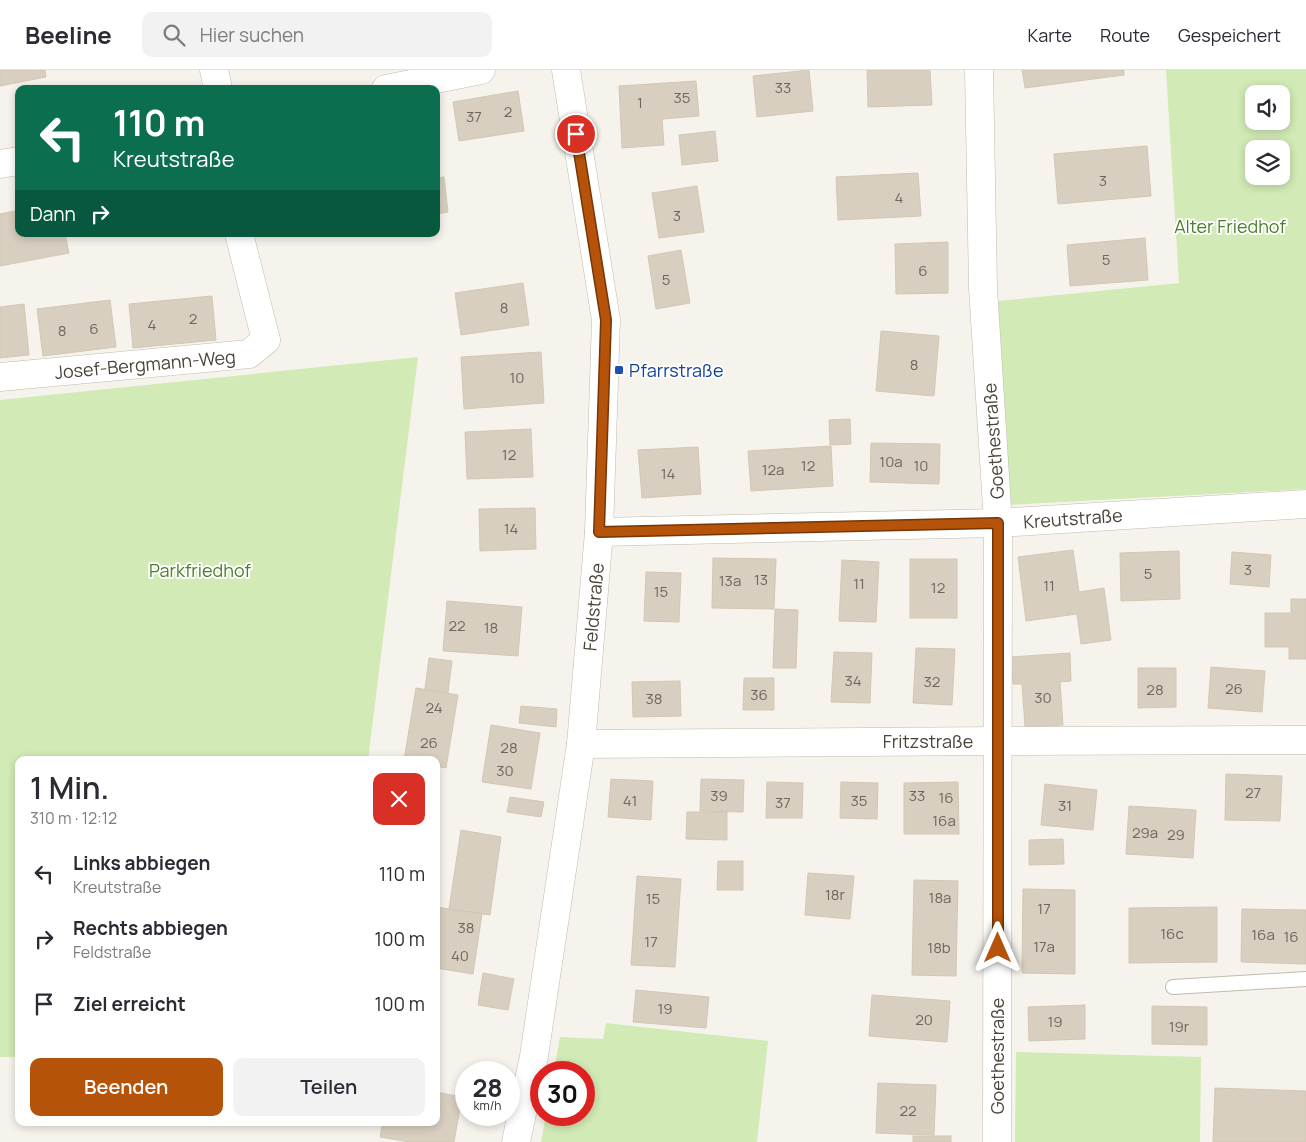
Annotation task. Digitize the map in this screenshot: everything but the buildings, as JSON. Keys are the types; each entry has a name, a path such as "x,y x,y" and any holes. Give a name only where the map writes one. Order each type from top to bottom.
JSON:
{"street":[{"path":"214,70 217,85"},
{"path":"406,85 481,70"},
{"name":"Feldstraße","path":"516,1142 534,1056 581,744 599,532 606,320 566,70"},
{"name":"Goethestraße","path":"979,70 984,288 998,523 997,1142"},
{"path":"0,164 15,161"},
{"name":"Josef-Bergmann-Weg","path":"0,377 249,354 266,340 240,237"},
{"name":"Kreutstraße","path":"599,532 998,523 1306,504"},
{"name":"Fritzstraße","path":"581,744 1306,740"}],"lane":[{"path":"1173,987 1306,979"}],"green space":[{"name":"Alter Friedhof","path":"1166,70 1306,70 1306,489 1007,505 998,301 1179,283"},
{"name":"Parkfriedhof","path":"418,357 368,756 15,756 15,1057 0,1057 0,400"},
{"path":"606,1023 768,1041 757,1142 541,1142 544,1126 595,1126 595,1061 556,1061 560,1037 603,1039"},
{"path":"1016,1052 1201,1057 1200,1142 1015,1142"}],"place":[{"name":"Pfarrstraße","path":"619,370"}],"route":[{"path":"576,134 606,320 599,532 998,523 998,948"}]}
